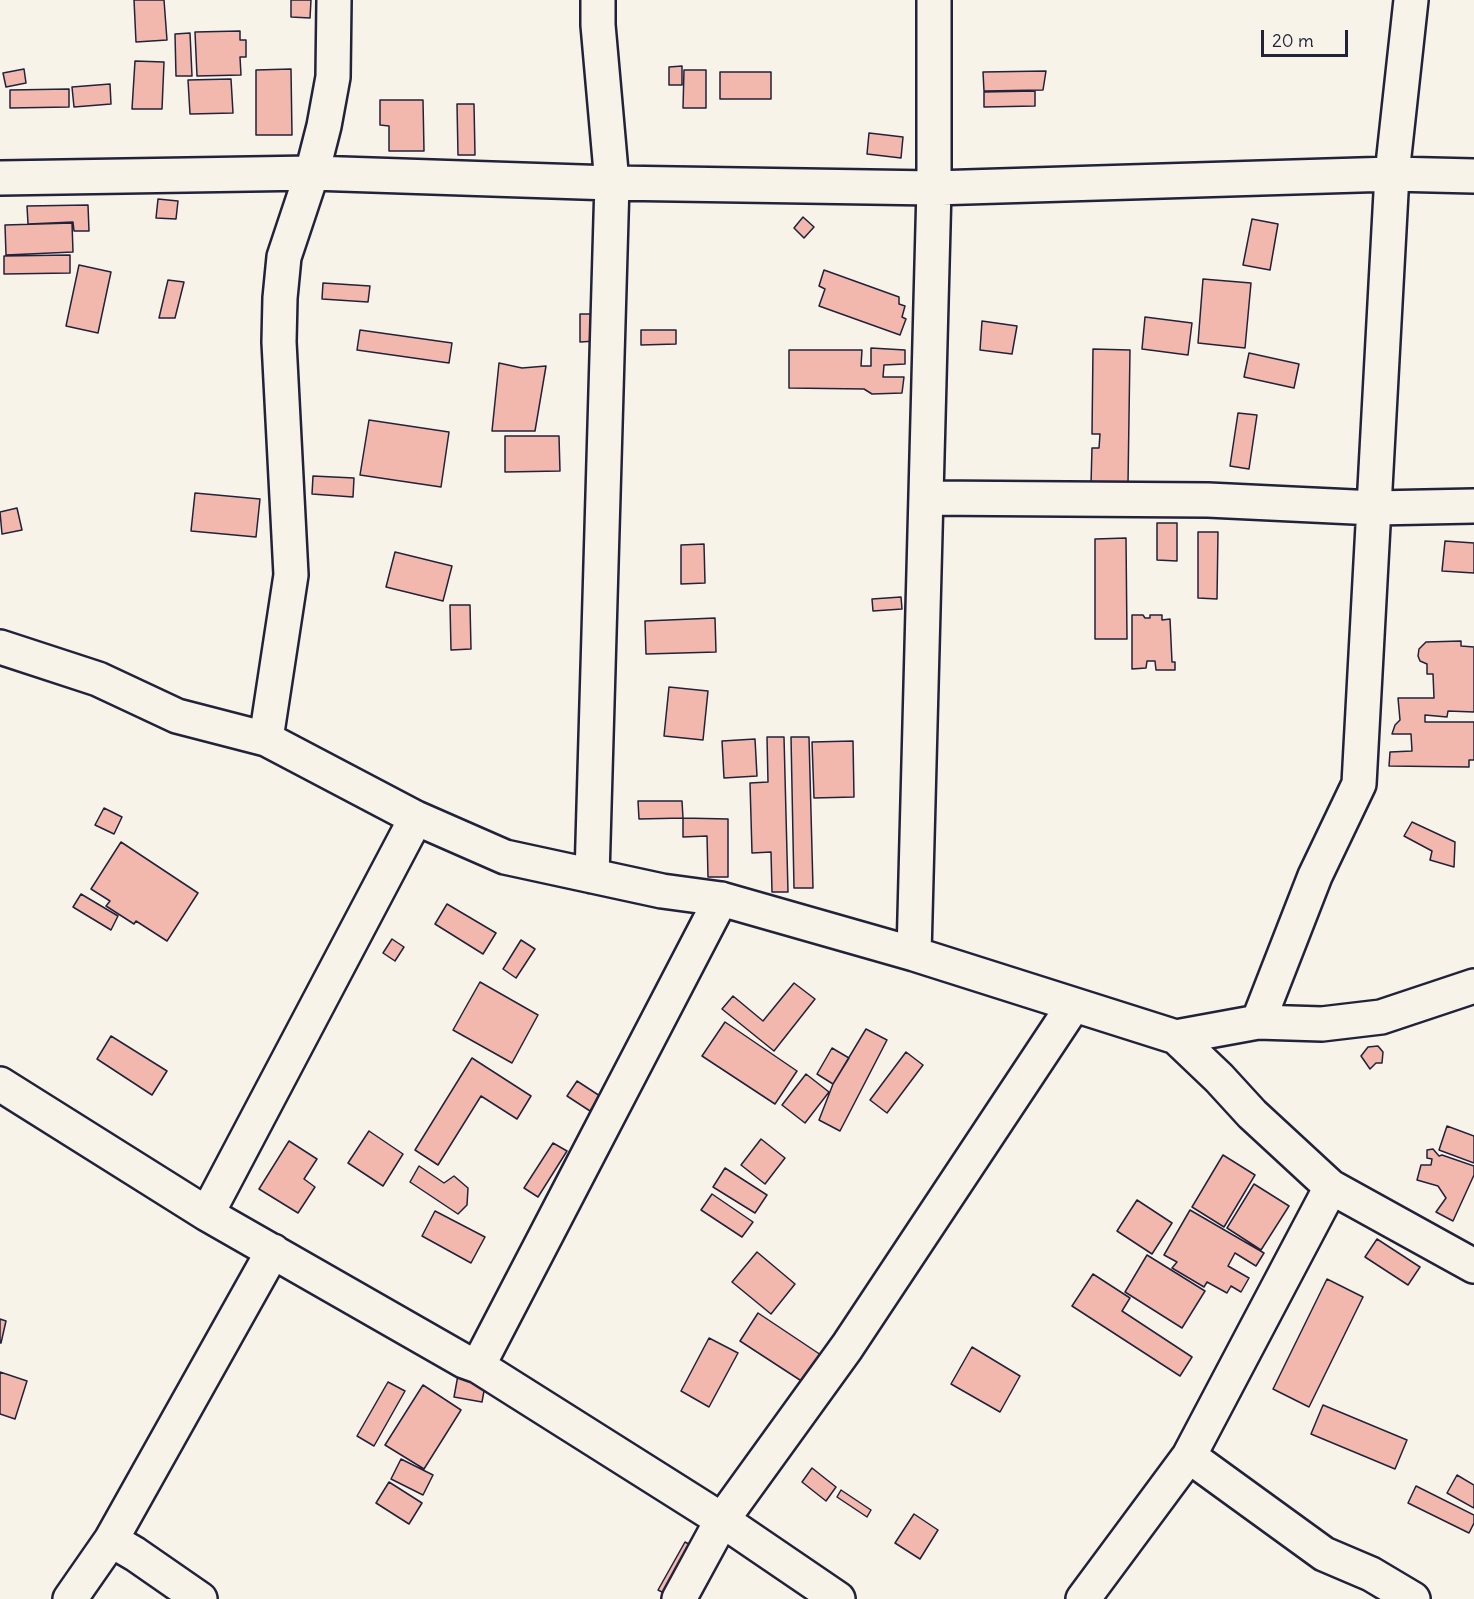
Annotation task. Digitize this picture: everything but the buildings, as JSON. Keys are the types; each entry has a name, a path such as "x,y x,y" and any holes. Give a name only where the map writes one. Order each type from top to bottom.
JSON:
{"street":[{"path":"266,739 291,575 279,342 280,298 284,257 312,173 333,77 334,0"},
{"path":"592,876 612,183 598,25 598,0"},
{"path":"914,954 934,188 934,0"},
{"path":"1258,1022 1316,876 1359,784 1392,174 1411,0"},
{"path":"0,178 312,173 612,183 934,188 1392,174 1474,176"},
{"path":"926,498 1208,500 1375,508 1474,506"},
{"path":"0,647 98,679 177,716 266,739 416,818 505,857 662,891 721,899 914,954 1176,1037 1219,1078 1252,1114 1331,1187 1474,1266"},
{"path":"207,1214 416,818"},
{"path":"478,1366 721,899"},
{"path":"1176,1037 1258,1022 1322,1024 1381,1017 1474,986"},
{"path":"679,1599 722,1520 847,1347 1073,1006"},
{"path":"0,1084 207,1214 464,1361 478,1366 722,1520 838,1599"},
{"path":"1083,1599 1190,1456 1331,1187"},
{"path":"70,1599 111,1540 273,1251"},
{"path":"1190,1456 1324,1554 1371,1574 1413,1599"},
{"path":"111,1540 200,1599"}]}
